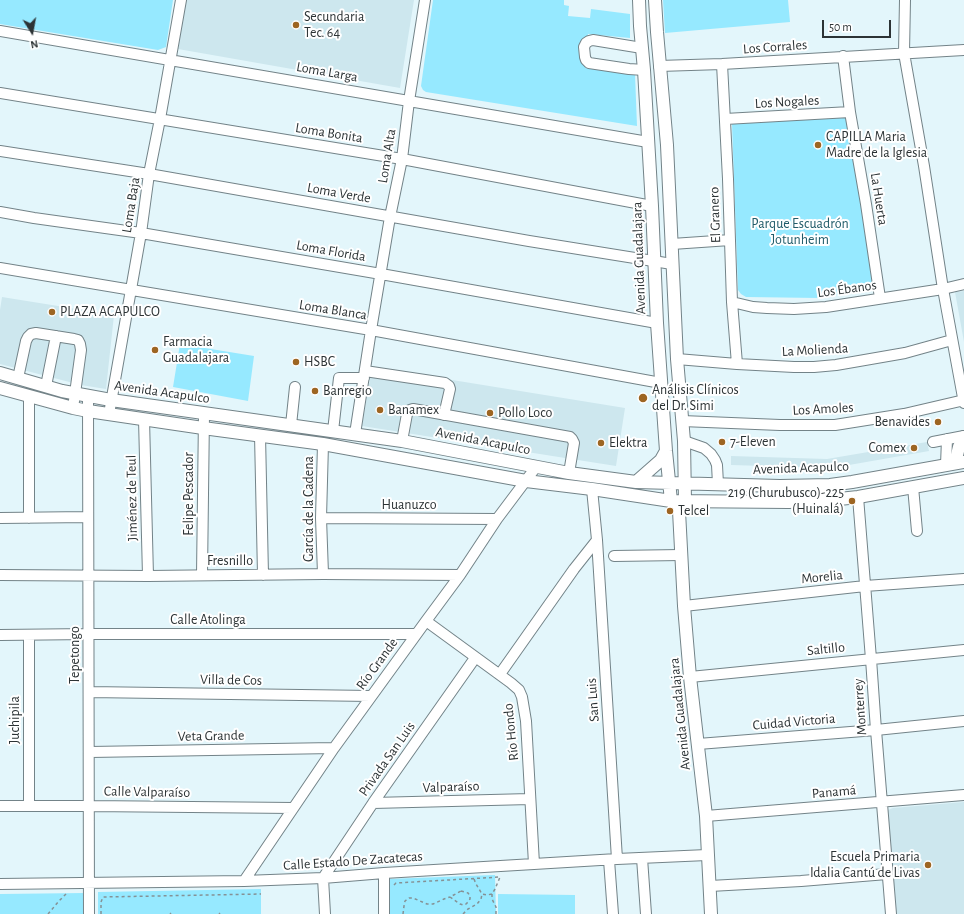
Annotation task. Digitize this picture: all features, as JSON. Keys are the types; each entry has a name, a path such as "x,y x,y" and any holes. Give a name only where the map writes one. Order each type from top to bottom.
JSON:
{"main road":[{"name":"Avenida Guadalajara","path":"639,0 652,206 657,323 671,501"},
{"name":"Avenida Guadalajara","path":"655,0 659,66 667,145 677,358 684,441 685,483 682,506 681,555 684,606 690,677 706,816 711,914"},
{"name":"Avenida Acapulco","path":"0,373 75,394 204,414 402,441 569,473 636,482 780,486 830,485 955,463"},
{"name":"Avenida Acapulco","path":"0,388 29,397 88,411 323,444 526,481 671,501"},
{"path":"955,463 959,447 964,436"},
{"path":"636,482 661,460 666,451"},
{"path":"671,501 682,506 830,500 858,497 964,478"}],"street":[{"name":"Loma Baja","path":"109,414 141,233 149,174 181,0"},
{"name":"Loma Alta","path":"355,434 390,216 402,159 408,100 425,0"},
{"path":"905,0 904,53 924,166 943,289 964,401"},
{"name":"Loma Larga","path":"0,31 648,142"},
{"path":"642,48 593,40 586,43 584,47 585,57 589,63 644,70"},
{"name":"Los Corrales","path":"659,66 722,64 904,53 964,52"},
{"name":"La Huerta","path":"843,56 850,112 880,298"},
{"name":"El Granero","path":"722,64 732,302 737,364"},
{"name":"Loma Bonita","path":"0,93 402,159 652,206"},
{"name":"Los Nogales","path":"725,119 850,112"},
{"name":"Loma Verde","path":"0,151 149,174 521,240 672,264"},
{"name":"Loma Florida","path":"0,212 141,233 657,323"},
{"path":"672,244 730,240"},
{"name":"Loma Blanca","path":"0,268 371,330 661,383"},
{"name":"Los Ébanos","path":"732,302 753,307 767,308 794,309 826,307 943,289 964,284"},
{"path":"18,378 26,341 31,334 78,340 80,350 73,408"},
{"path":"46,386 56,336"},
{"name":"La Molienda","path":"677,358 737,364 814,367 905,353 952,340"},
{"path":"333,431 339,378 364,374 445,383 450,389 444,415"},
{"path":"291,425 295,388"},
{"name":"Tepetongo","path":"88,396 90,752 89,914"},
{"path":"29,397 29,518"},
{"name":"Los Amoles","path":"682,421 780,425 835,425 904,414 964,401"},
{"path":"402,441 407,414 413,409 570,437 574,443 569,473"},
{"name":"Felipe Pescador","path":"202,575 204,414"},
{"name":"Jiménez de Teul","path":"144,419 148,576"},
{"path":"260,435 263,575"},
{"path":"933,442 964,436"},
{"path":"947,439 955,463"},
{"path":"684,441 704,448 711,454 717,465 718,484"},
{"name":"García de la Cadena","path":"323,444 321,518 323,574"},
{"name":"Río Grande","path":"244,881 334,748 460,575 497,519 536,467"},
{"path":"913,487 917,531"},
{"path":"500,674 574,569 597,540 592,489"},
{"name":"Monterrey","path":"858,497 891,914"},
{"path":"0,518 88,517"},
{"name":"Huanuzco","path":"321,518 497,519"},
{"name":"San Luis","path":"597,540 613,860 613,914"},
{"path":"614,556 681,555"},
{"name":"Fresnillo","path":"0,575 460,575"},
{"name":"Morelia","path":"684,606 865,586 964,579"},
{"name":"Río Hondo","path":"426,621 475,658 500,674 519,690 522,697 526,721 534,864"},
{"name":"Calle Atolinga","path":"0,635 416,634"},
{"name":"Juchipila","path":"29,635 29,806"},
{"name":"Saltillo","path":"690,677 964,650"},
{"name":"Privada San Luis","path":"323,878 373,803 475,658"},
{"name":"Villa de Cos","path":"89,692 371,696"},
{"name":"Cuidad Victoria","path":"698,744 876,730 964,721"},
{"name":"Veta Grande","path":"90,752 334,748"},
{"name":"Panamá","path":"706,816 964,795"},
{"name":"Valparaíso","path":"373,803 530,799"},
{"name":"Calle Valparaíso","path":"0,806 293,808"},
{"name":"Calle Estado De Zacatecas","path":"0,884 89,884 323,878 534,864 708,856"},
{"path":"642,858 646,914"},
{"path":"384,873 384,914"},
{"path":"710,886 888,874"},
{"path":"323,878 326,914"}],"path":[{"path":"393,888 396,883 500,877 492,894 492,899 496,907 496,914"},
{"path":"463,914 477,904 481,899 482,894 474,879"},
{"path":"403,914 405,901 409,898 413,898 427,904 433,904 461,891 468,893 470,899 463,905 450,897"},
{"path":"48,914 66,894 59,894"},
{"path":"101,914 101,902 103,897 261,894"},
{"path":"482,894 492,894"}],"shaded area":[{"name":"Secundaria Tec. 64","path":"186,0 414,0 400,88 178,49"},
{"path":"964,291 964,342 955,292"},
{"name":"PLAZA ACAPULCO","path":"2,297 114,315 106,389 81,385 0,364 0,310"},
{"path":"372,367 625,408 616,466 362,426"},
{"path":"927,442 929,451 832,468 731,465 731,456 827,459"},
{"name":"Escuela Primaria Idalia Cantú de Livas","path":"964,802 964,914 896,914 887,815 888,810 893,808"}],"green space":[{"path":"0,0 173,0 166,47 158,50 0,24"},
{"path":"433,0 564,0 564,5 569,6 568,16 590,18 591,9 630,14 630,38 588,34 585,68 635,74 637,126 426,92 421,86"},
{"path":"663,0 788,0 790,22 665,33"},
{"name":"Parque Escuadrón Jotunheim","path":"844,115 847,122 875,284 869,290 819,298 746,297 738,290 732,124 734,122"},
{"path":"180,344 254,356 248,401 173,387"},
{"path":"495,875 496,914 388,914 387,879"},
{"path":"261,889 261,914 98,914 98,892"},
{"path":"85,893 86,914 0,914 0,894"},
{"path":"498,894 575,895 575,914 498,914"}],"place":[{"name":"Secundaria Tec. 64","path":"296,25"},
{"name":"CAPILLA Maria Madre de la Iglesia","path":"818,145"},
{"name":"PLAZA ACAPULCO","path":"52,312"},
{"name":"Farmacia Guadalajara","path":"155,350"},
{"name":"HSBC","path":"296,362"},
{"name":"Banregio","path":"315,391"},
{"name":"Análisis Clínicos del Dr. Simi","path":"643,398"},
{"name":"Banamex","path":"380,410"},
{"name":"Pollo Loco","path":"490,413"},
{"name":"Benavides","path":"938,422"},
{"name":"7-Eleven","path":"722,442"},
{"name":"Elektra","path":"601,443"},
{"name":"Comex","path":"914,448"},
{"name":"219 (Churubusco)-225 (Huinalá)","path":"852,501"},
{"name":"Telcel","path":"670,511"},
{"name":"Escuela Primaria Idalia Cantú de Livas","path":"928,865"}]}
